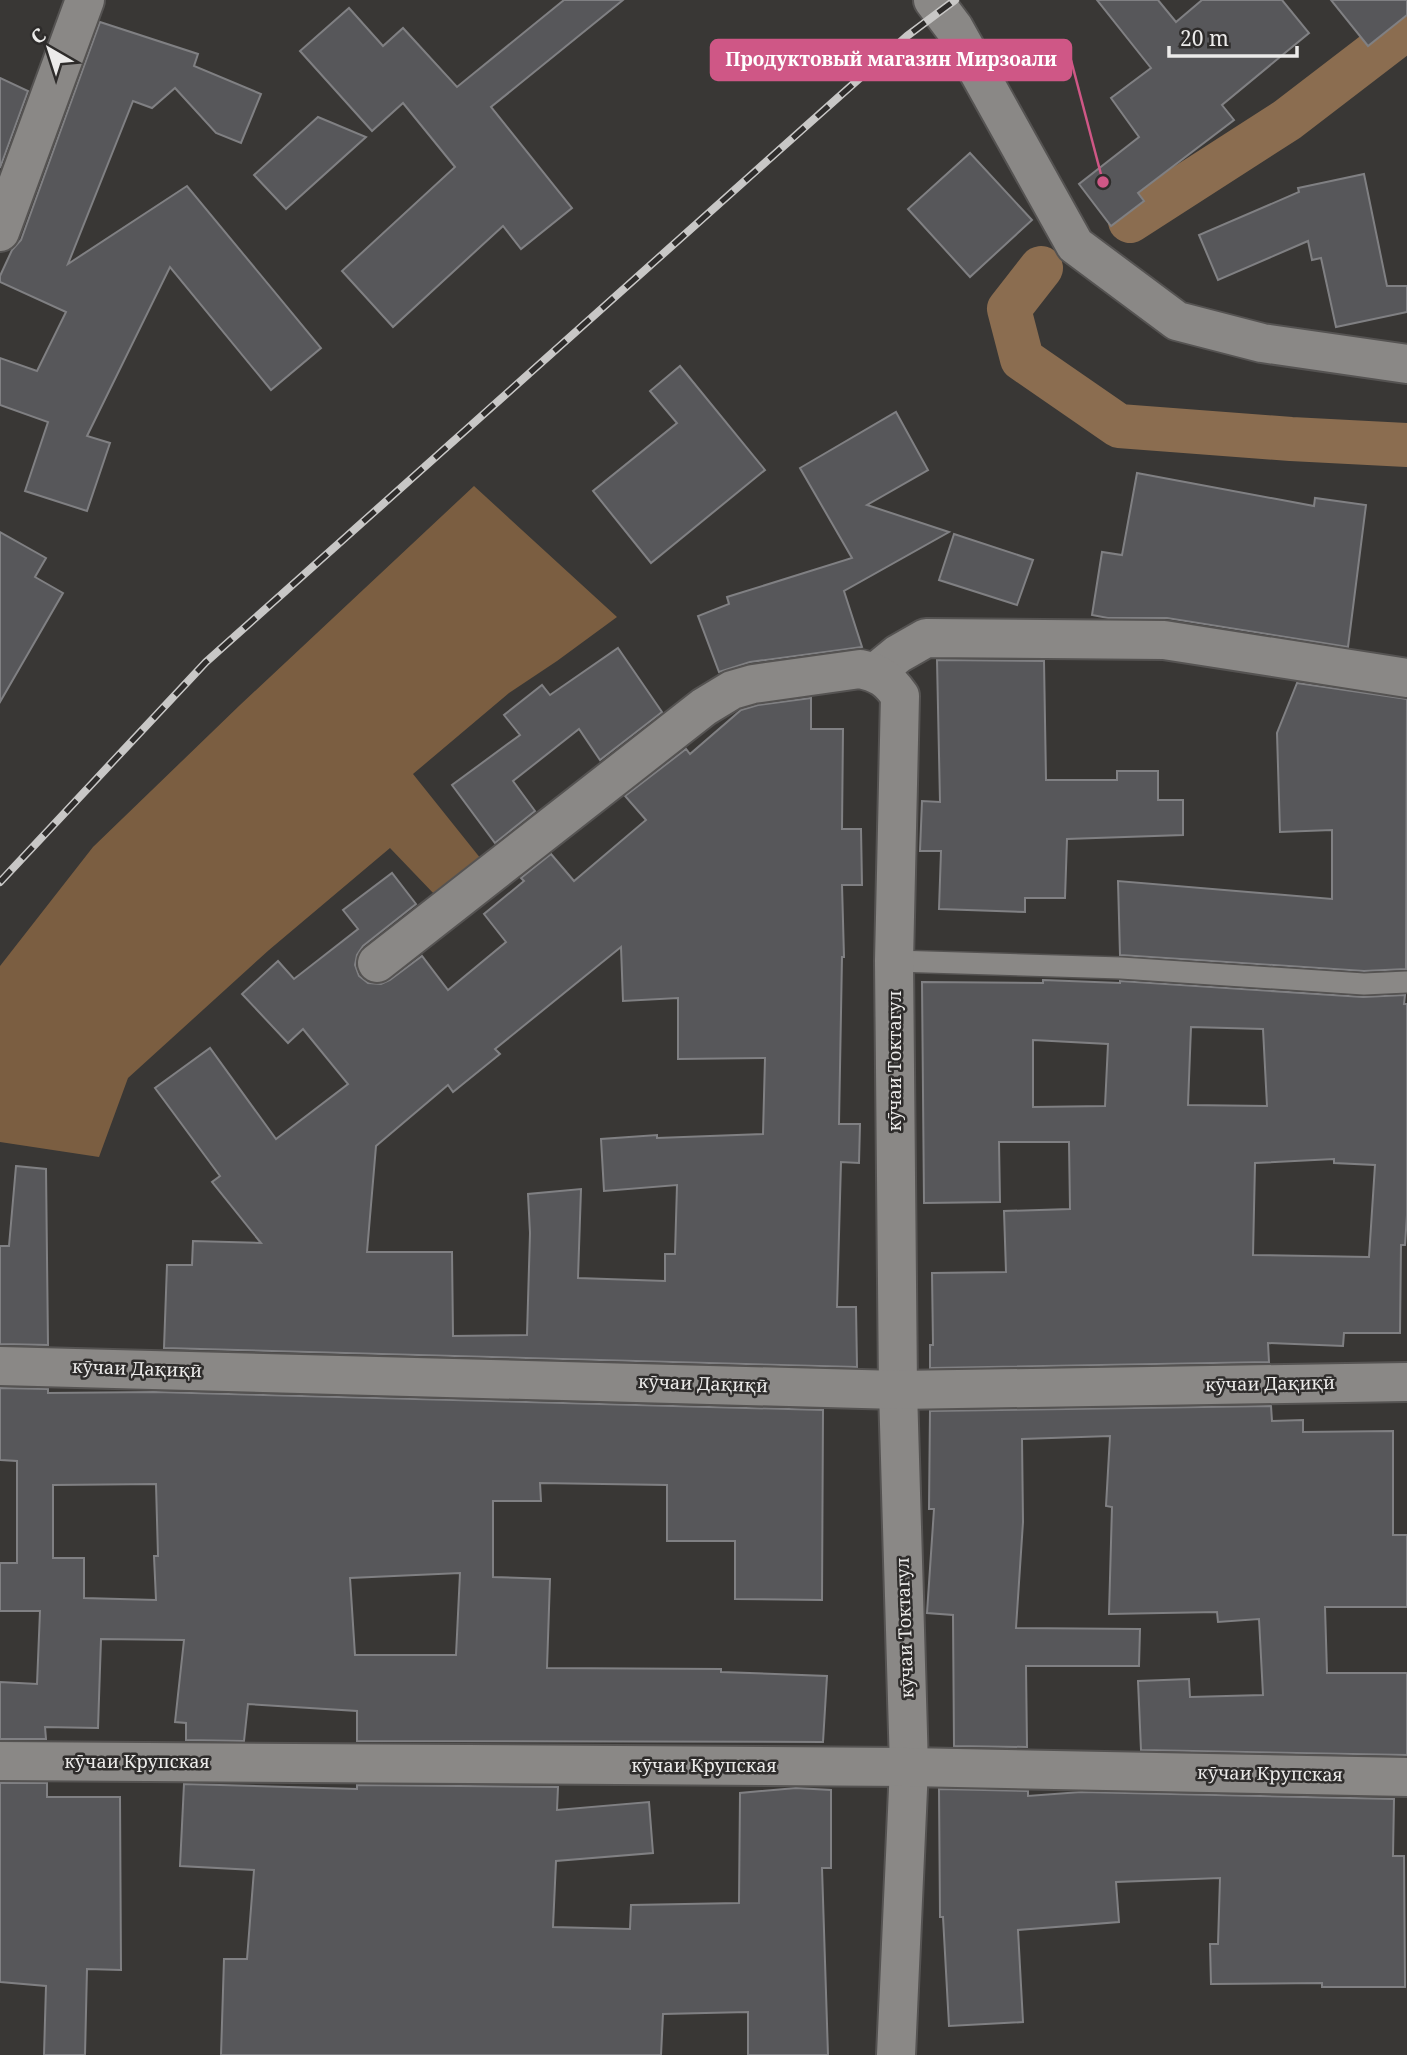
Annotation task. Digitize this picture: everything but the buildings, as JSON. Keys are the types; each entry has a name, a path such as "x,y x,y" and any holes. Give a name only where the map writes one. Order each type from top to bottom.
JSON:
{"street":[{"path":"0,232 85,0"},
{"path":"933,0 954,28 1075,245 1177,321 1262,343 1407,364"},
{"path":"377,963 676,728 732,690 753,684 860,669 876,672 898,654 926,638 1164,639 1407,678"},
{"name":"кӯчаи Токтагул","path":"876,672 890,681 900,696 894,961 898,1390 909,1767 896,2055"},
{"name":"кӯчаи Дақиқӣ","path":"0,1366 898,1390 1407,1382"},
{"name":"кӯчаи Крупская","path":"0,1760 909,1767 1407,1777"}],"lane":[{"path":"894,961 1121,968 1364,984 1407,982"}],"shaded area":[{"path":"474,486 617,617 509,693 413,774 481,859 436,896 390,848 269,950 128,1078 99,1157 0,1142 0,966 93,847"}],"waterway":[{"path":"1130,221 1287,120 1407,28"},
{"path":"1041,268 1009,309 1022,359 1119,426 1407,445"}],"railway":[{"path":"0,882 206,662 907,36 955,0"}],"place":[{"name":"Продуктовый магазин Мирзоали","path":"1103,182"}]}
